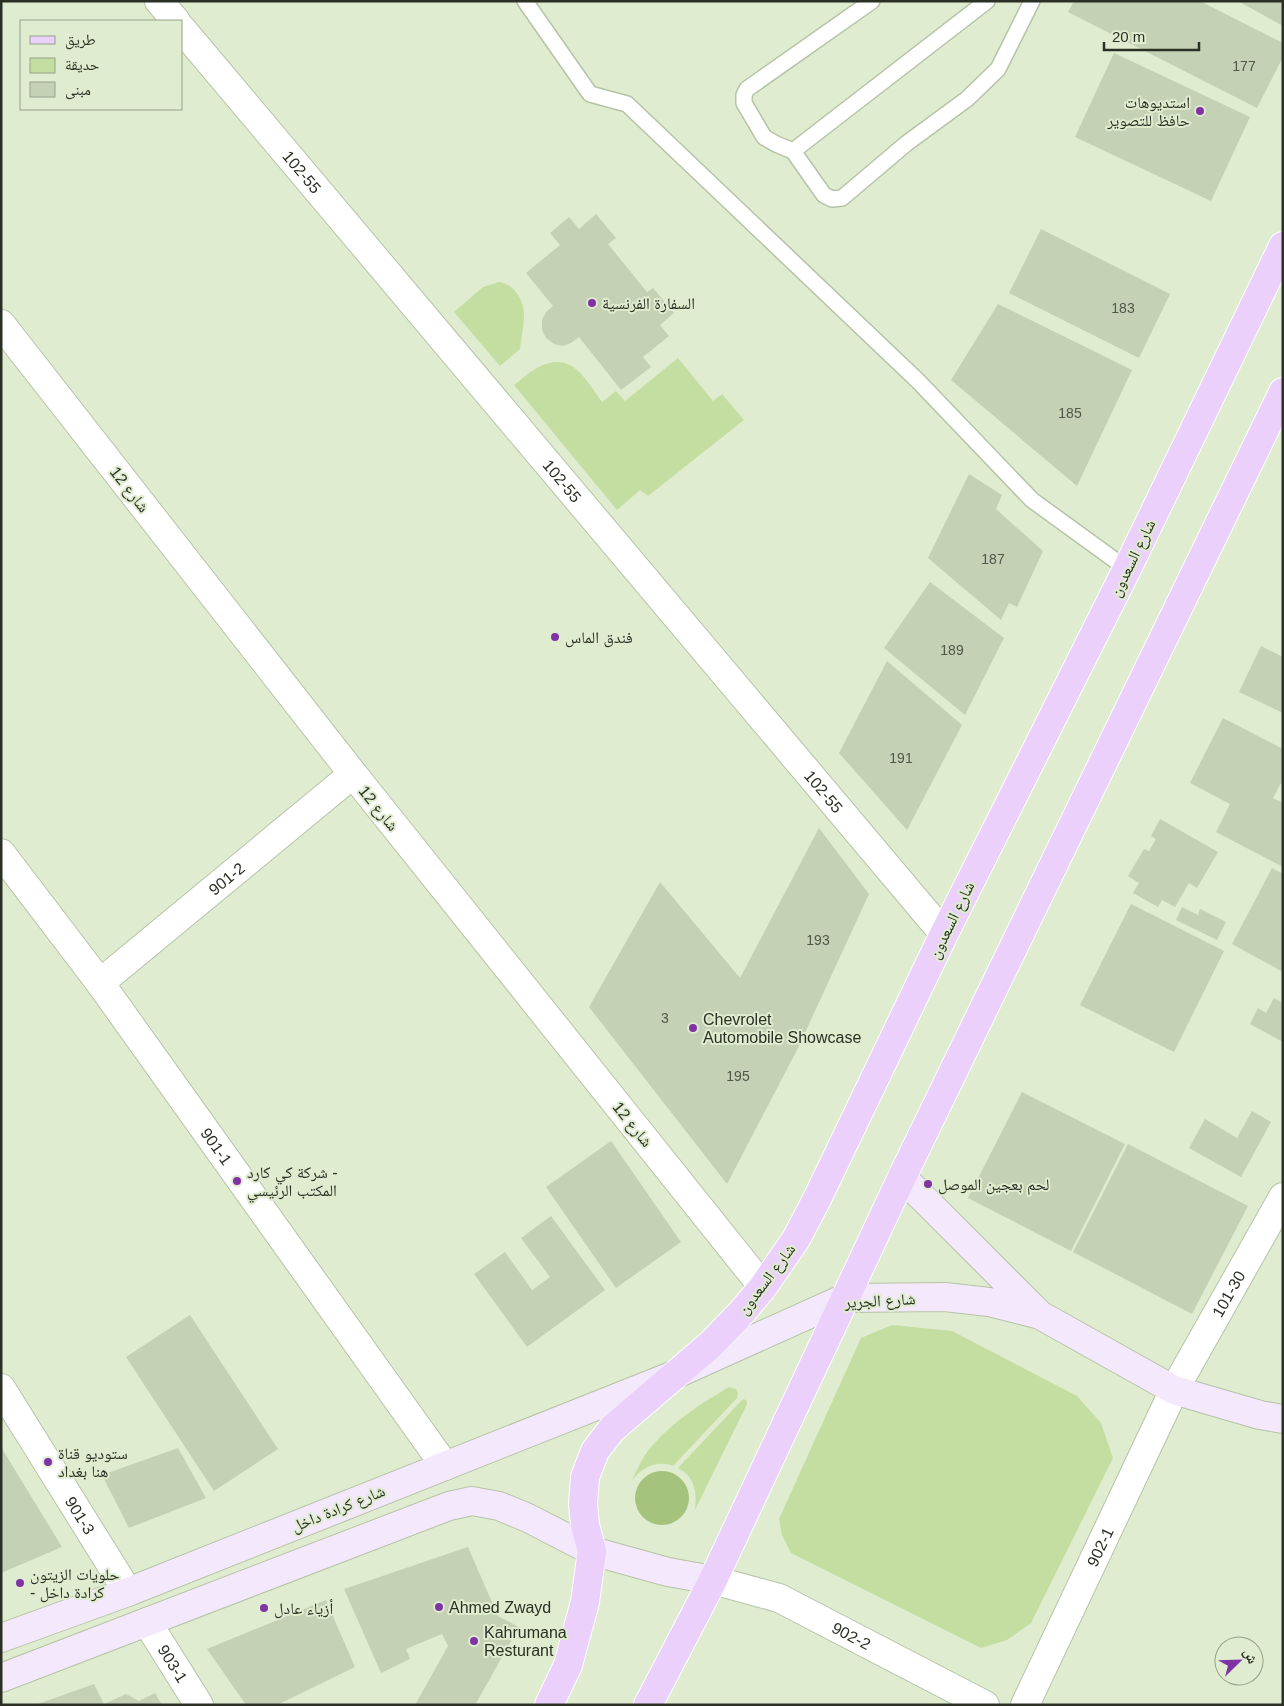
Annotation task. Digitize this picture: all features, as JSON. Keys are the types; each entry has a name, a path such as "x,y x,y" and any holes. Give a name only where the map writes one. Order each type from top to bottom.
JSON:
{"main road":[{"name":"شارع السعدون","path":"592,1551 584,1525 583,1504 585,1477 595,1451 612,1429 710,1345 742,1312 763,1287 796,1239 944,934 1127,569 1283,246"},
{"path":"648,1705 713,1580 902,1177 1283,392"},
{"name":"شارع الجرير","path":"902,1177 1040,1315"},
{"name":"شارع الجرير","path":"674,1375 845,1298 945,1297 989,1302 1040,1315 1174,1390 1260,1415 1283,1419"},
{"name":"شارع كرادة داخل","path":"1,1638 128,1592 674,1375"},
{"path":"1,1678 449,1506 472,1502 500,1506 592,1551 668,1572 713,1580"},
{"path":"550,1705 568,1665 585,1602 592,1551"}],"street":[{"path":"159,1 175,20"},
{"name":"102-55","path":"182,29 944,934"},
{"name":"شارع 12","path":"1,324 353,774 763,1287"},
{"name":"901-2","path":"100,984 353,774"},
{"name":"901-1","path":"1,853 100,984 444,1466"},
{"name":"101-30","path":"1174,1390 1283,1197"},
{"name":"901-3","path":"1,1388 128,1592"},
{"name":"902-1","path":"1025,1705 1174,1390"},
{"name":"902-2","path":"713,1580 779,1598 985,1705"},
{"name":"903-1","path":"147,1622 199,1705"}],"lane":[{"path":"525,1 590,94 627,104 918,381 1032,500 1127,569"},
{"path":"872,1 747,88 744,95 744,104 764,137 793,151 824,195 832,200 842,198 907,143 967,99 998,69 1032,1"},
{"path":"793,151 987,1"}],"green space":[{"path":"499,282 510,286 516,292 521,301 524,314 520,349 500,366 454,312 483,287"},
{"path":"678,358 713,401 722,394 744,420 648,496 640,490 617,510 514,385 539,367 561,362 577,370 602,402 616,391 625,401"},
{"path":"892,1325 952,1331 1077,1396 1101,1423 1113,1458 1031,1623 1007,1640 981,1648 791,1553 782,1535 779,1519 861,1338"},
{"path":"729,1387 736,1389 738,1393 737,1398 673,1466 656,1464 641,1471 632,1480 646,1454 660,1437 688,1414"},
{"path":"743,1399 746,1400 747,1404 695,1510 696,1497 694,1486 684,1471 678,1468"}],"shaded area":[{"path":"657,1471 667,1471 681,1479 687,1488 689,1498 687,1508 681,1517 667,1525 657,1525 647,1520 640,1513 635,1503 635,1493 640,1483 647,1476"}],"building":[{"path":"1074,1 1200,1 1283,43 1283,57 1257,108 1068,12"},
{"path":"1238,1 1283,1 1283,26"},
{"path":"1114,53 1250,117 1211,201 1075,137"},
{"path":"596,214 616,238 608,244 647,292 653,288 674,313 660,325 669,336 643,357 651,367 621,390 579,337 563,346 554,344 546,338 542,330 542,320 546,312 553,306 526,273 560,245 550,233 569,217 579,229"},
{"path":"1041,229 1170,294 1139,358 1009,293"},
{"path":"998,304 1132,370 1077,486 951,380"},
{"path":"969,474 1002,495 996,509 1043,551 1017,607 1009,603 1001,620 928,558"},
{"path":"930,582 1004,638 965,715 884,648"},
{"path":"1261,646 1283,657 1283,713 1239,692"},
{"path":"887,661 962,725 907,830 839,753"},
{"path":"1223,718 1283,749 1283,784 1281,783 1273,798 1283,803 1283,867 1216,832 1230,804 1190,783"},
{"path":"1160,819 1218,852 1197,888 1189,883 1175,907 1162,900 1158,907 1133,893 1139,883 1128,876 1144,849 1149,851 1156,839 1151,836"},
{"name":"Chevrolet Automobile Showcase","path":"819,828 869,894 797,1050 727,1184 589,1007 660,882 740,978"},
{"path":"1272,868 1283,874 1283,972 1232,944"},
{"path":"1131,904 1224,951 1174,1052 1080,1005"},
{"path":"1182,907 1198,915 1200,909 1226,922 1217,940 1176,920"},
{"path":"1274,998 1283,1003 1283,1042 1250,1024 1258,1008 1266,1013"},
{"path":"1022,1092 1125,1144 1071,1251 968,1198"},
{"path":"1252,1111 1271,1122 1241,1177 1189,1148 1205,1119 1237,1138"},
{"path":"611,1141 681,1242 616,1288 546,1187"},
{"path":"1128,1144 1248,1206 1192,1314 1073,1252"},
{"path":"551,1216 605,1290 527,1347 474,1274 505,1252 532,1290 550,1277 521,1238"},
{"path":"190,1315 278,1449 214,1491 126,1357"},
{"path":"1,1447 62,1547 1,1573"},
{"path":"178,1448 206,1498 129,1528 102,1475"},
{"path":"468,1547 498,1616 519,1627 475,1705 415,1705 448,1646 442,1634 406,1649 410,1659 381,1673 344,1589"},
{"path":"326,1600 355,1667 277,1705 246,1705 207,1649"},
{"path":"94,1684 104,1704 126,1694 139,1701 155,1693 162,1705 35,1705"}],"place":[{"name":"استديوهات حافظ للتصوير","path":"1200,111"},
{"name":"السفارة الفرنسية","path":"592,303"},
{"name":"فندق الماس","path":"555,637"},
{"name":"Chevrolet Automobile Showcase","path":"693,1028"},
{"name":"شركة كي كارد - المكتب الرئيسي","path":"237,1181"},
{"name":"لحم بعجين الموصل","path":"928,1184"},
{"name":"ستوديو قناة هنا بغداد","path":"48,1462"},
{"name":"حلويات الزيتون - كرادة داخل","path":"20,1583"},
{"name":"Ahmed Zwayd","path":"439,1607"},
{"name":"أزياء عادل","path":"264,1608"},
{"name":"Kahrumana Resturant","path":"474,1641"}]}
